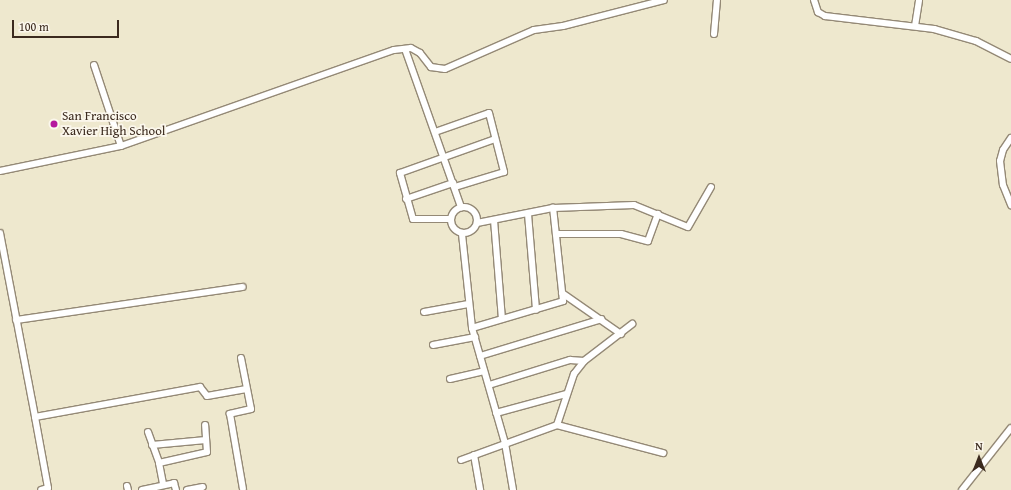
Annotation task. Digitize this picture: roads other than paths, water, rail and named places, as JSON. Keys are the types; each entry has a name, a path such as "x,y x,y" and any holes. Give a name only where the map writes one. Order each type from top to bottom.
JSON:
{"street":[{"path":"0,170 121,146 405,49 416,50 431,67 445,68 534,30 563,26 664,0"},
{"path":"714,34 717,0"},
{"path":"814,0 818,12 830,17 915,26 976,41 1011,60"},
{"path":"915,26 919,0"},
{"path":"405,49 461,207"},
{"path":"94,65 121,146"},
{"path":"406,199 504,172 489,114 435,132"},
{"path":"1011,138 1002,150 1000,161 1003,186 1011,205"},
{"path":"450,219 413,219 406,199 400,173 495,140"},
{"path":"477,223 553,208 634,205 688,227 711,187"},
{"path":"461,207 468,207 475,212 477,223 473,230 462,234 452,227 450,219 454,212 461,207"},
{"path":"472,328 563,301 553,208"},
{"path":"528,214 536,310"},
{"path":"556,234 621,234 648,241 658,214"},
{"path":"494,220 502,319"},
{"path":"0,233 48,488 41,490"},
{"path":"462,234 468,304 472,328 505,443 513,490"},
{"path":"16,320 243,287"},
{"path":"562,293 621,334"},
{"path":"424,312 468,304"},
{"path":"480,356 602,320"},
{"path":"557,425 566,394 574,374 584,361 621,334 632,324"},
{"path":"433,345 475,337"},
{"path":"242,358 246,389 251,410 230,414 244,489"},
{"path":"488,385 570,360 584,361"},
{"path":"450,379 484,371"},
{"path":"35,416 200,387 207,396 246,389"},
{"path":"496,413 566,394"},
{"path":"159,463 207,452 205,425"},
{"path":"461,460 557,425 663,453"},
{"path":"962,490 1011,428"},
{"path":"148,432 159,463 163,484"},
{"path":"152,445 206,440"},
{"path":"474,455 480,490"},
{"path":"142,490 174,482 176,490"},
{"path":"187,490 203,487"}],"place":[{"name":"San Francisco Xavier High School","path":"54,124"}]}
